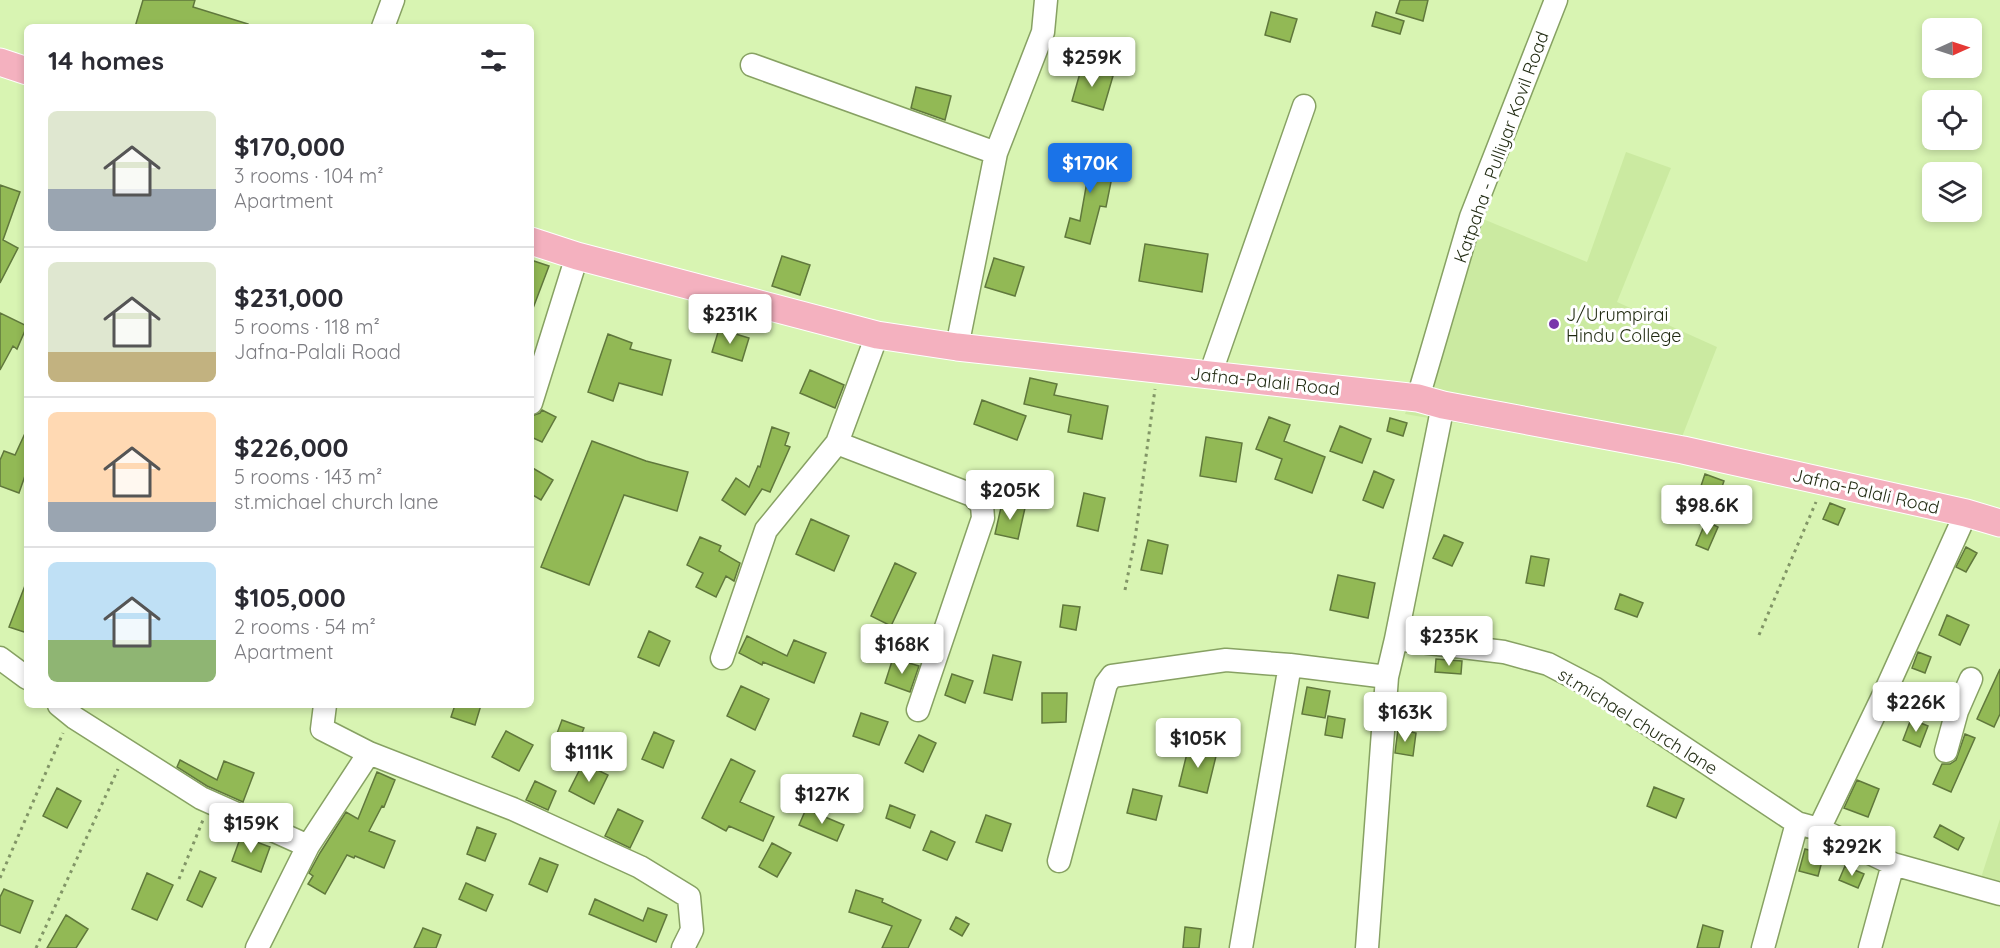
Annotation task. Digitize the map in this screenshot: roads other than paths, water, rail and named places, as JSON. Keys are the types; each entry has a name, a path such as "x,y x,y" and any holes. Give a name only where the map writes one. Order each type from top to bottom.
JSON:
{"main road":[{"path":"0,62 24,70"},
{"name":"Jafna-Palali Road","path":"534,241 577,256 877,335 957,347 1430,402 1683,450 1966,513 2000,523"}],"street":[{"path":"384,24 393,0"},
{"path":"957,347 996,153 1043,32 1046,0"},
{"name":"Katpaha - Pulliyar Kovil Road","path":"1430,402 1471,217 1556,0"},
{"path":"752,65 996,153"},
{"path":"1210,375 1304,106"},
{"path":"534,393 577,256"},
{"path":"722,658 766,530 837,443 877,335"},
{"path":"1367,948 1387,677 1396,639 1430,402"},
{"path":"837,443 972,495 982,505 983,518 918,710"},
{"path":"1819,829 1886,690 1966,513"},
{"name":"st.michael church lane","path":"1396,639 1504,652 1548,664 1594,688 1797,823 1819,829 1893,864 2000,894"},
{"path":"0,658 24,676"},
{"path":"1059,861 1106,684 1112,676 1226,660 1387,677"},
{"path":"1241,948 1290,665"},
{"path":"1946,751 1957,711 1971,679"},
{"path":"1886,690 1957,711"},
{"path":"325,708 322,729 369,753 513,809 640,867 689,897 692,930 683,948"},
{"path":"65,710 126,751 210,802 308,846"},
{"path":"257,948 308,846 369,753"},
{"path":"1763,948 1797,823"},
{"path":"1870,948 1893,864"}],"place":[{"name":"J/Urumpirai Hindu College","path":"1554,324"}]}
